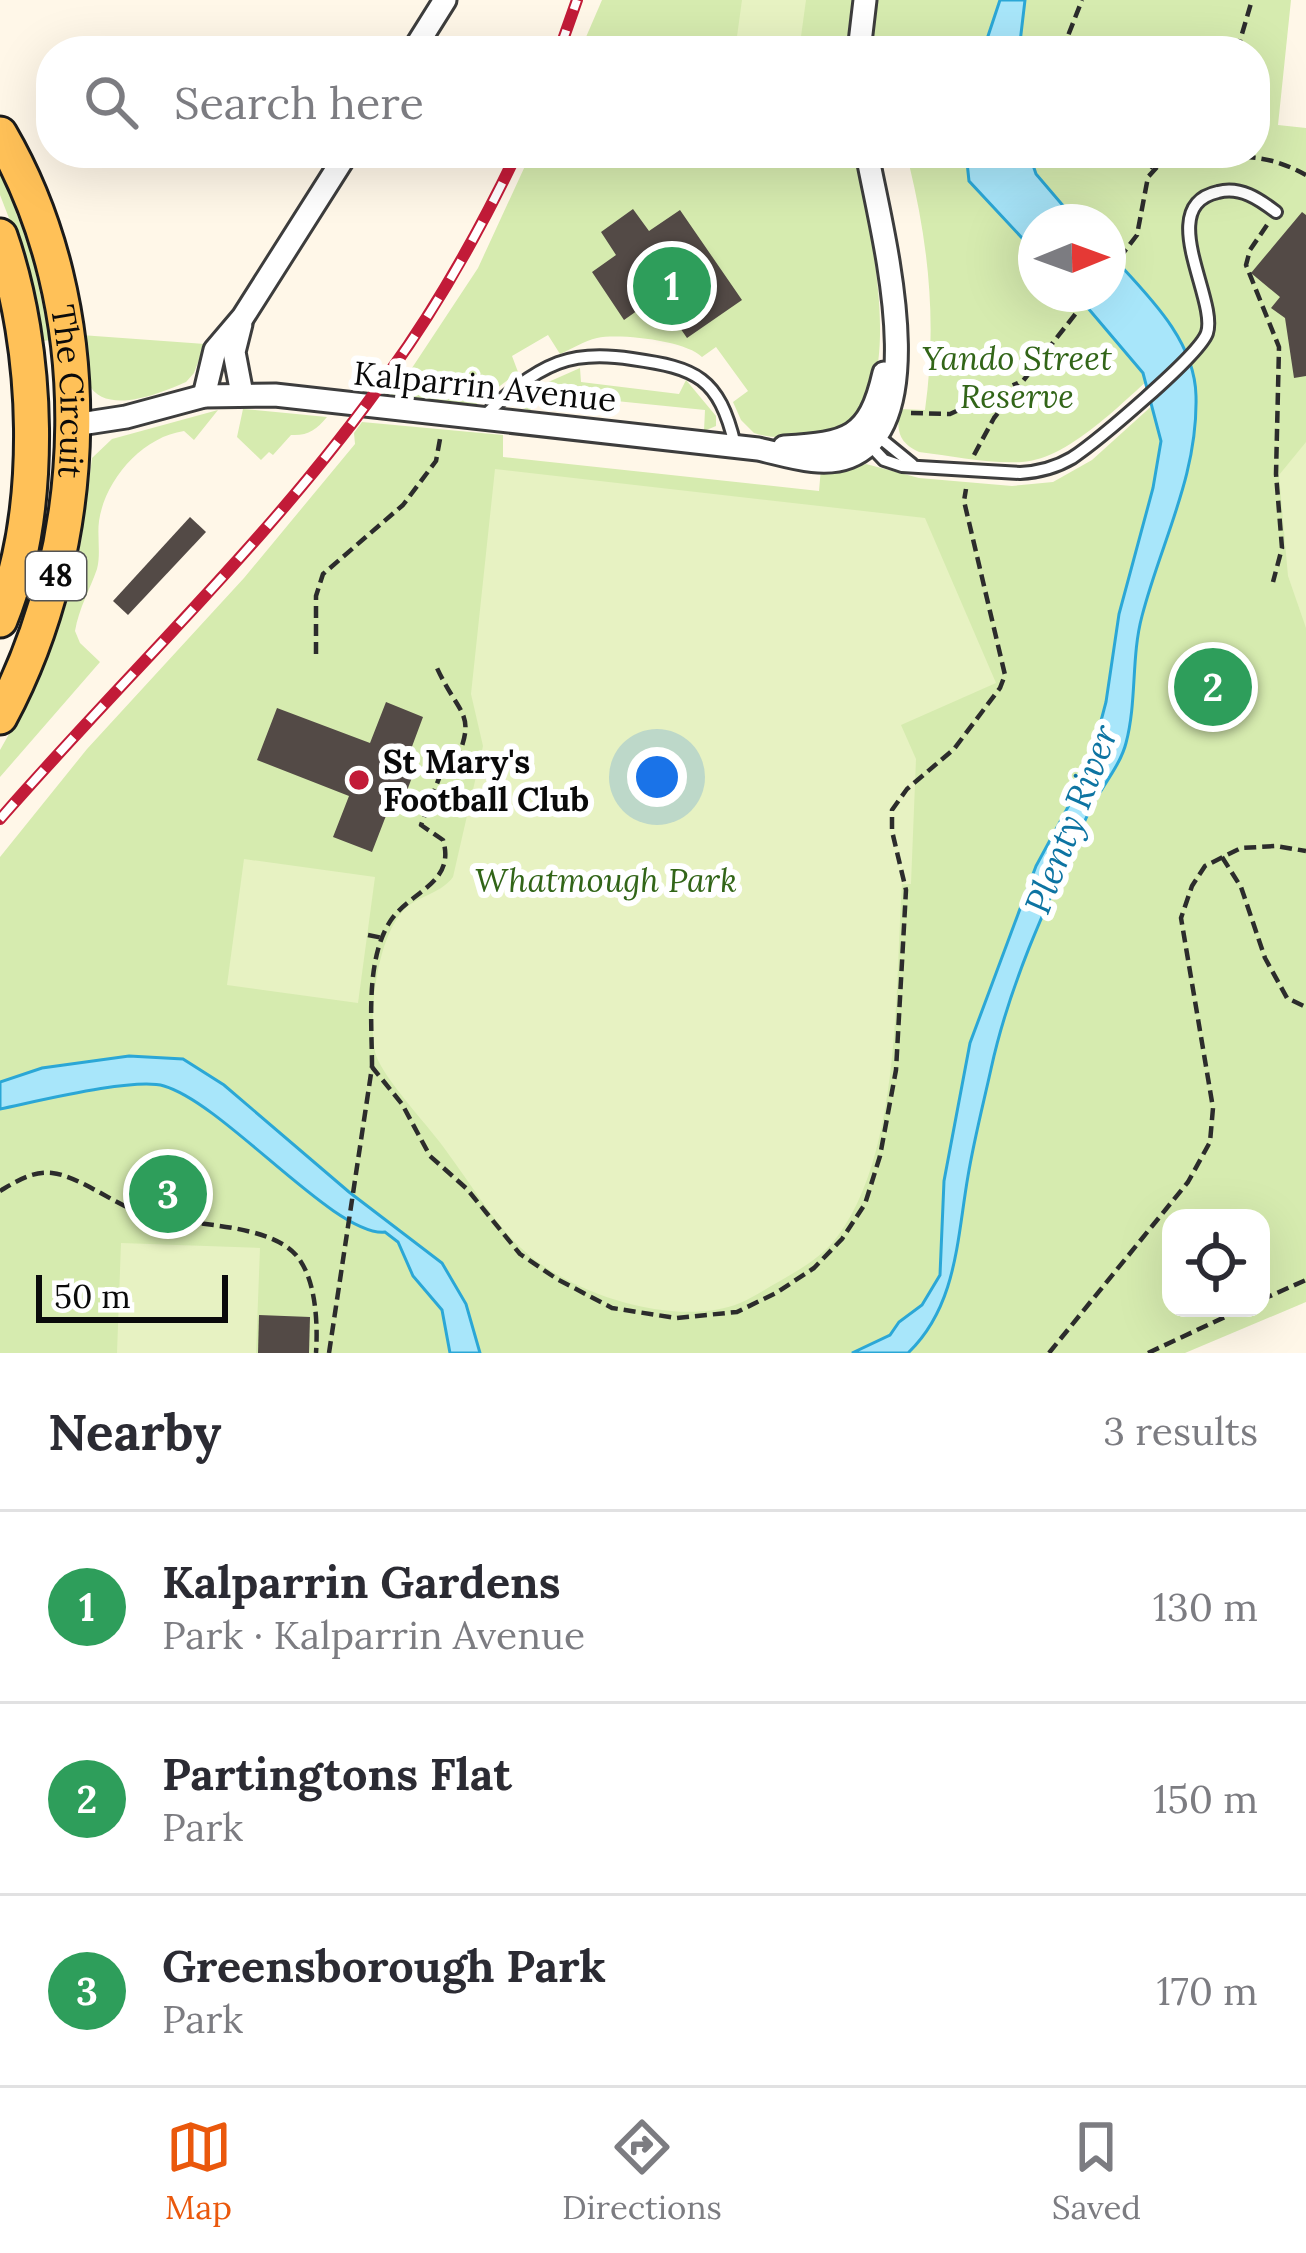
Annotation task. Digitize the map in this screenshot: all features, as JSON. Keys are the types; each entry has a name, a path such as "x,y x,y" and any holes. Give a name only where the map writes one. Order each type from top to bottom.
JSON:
{"main road":[{"name":"The Circuit","path":"0,134 26,186 53,272 74,425 70,495 54,584 40,631 0,717"},
{"name":"The Circuit","path":"0,236 21,320 30,427 24,524 0,620"},
{"path":"30,427 74,425"}],"street":[{"path":"423,36 446,0"},
{"path":"861,36 865,0"},
{"path":"204,396 214,350 242,317 337,168"},
{"path":"870,168 890,264 895,380 891,411 870,436"},
{"path":"242,317 234,352 242,394"},
{"path":"870,436 893,331"},
{"name":"Kalparrin Avenue","path":"74,425 204,396 242,394 747,448 870,436"}],"lane":[{"path":"870,436 884,460 1020,473 1054,467 1089,445 1200,345 1209,315 1196,275 1190,230 1199,202 1231,190 1246,193 1276,212"},
{"path":"481,419 529,378 559,363 615,356 683,366 694,372 723,406 747,448"}],"path":[{"path":"1068,36 1082,0"},
{"path":"1241,36 1252,0"},
{"path":"1270,162 1306,175"},
{"path":"1126,249 1137,235 1153,168"},
{"path":"1273,582 1282,548 1276,474 1279,347 1246,265 1250,250 1276,212"},
{"path":"372,1066 402,1104 430,1156 467,1190 520,1254 612,1308 676,1318 736,1312 814,1268 842,1239 865,1204 891,1106 907,890 892,831 892,810 907,789 954,749 1005,675 964,501 969,470 982,436 1077,312"},
{"path":"891,411 950,414 1023,381"},
{"path":"316,654 316,596 323,574 375,532 428,474 441,447 444,416"},
{"path":"328,1353 367,1105 373,992 383,938 394,915 435,882 445,862 443,840 422,825 443,768 452,771 463,746 467,720 436,668"},
{"path":"1049,1353 1189,1182 1210,1142 1213,1108 1181,918 1192,886 1205,866 1240,848 1306,851"},
{"path":"1222,857 1241,887 1265,958 1287,998 1306,1007"},
{"path":"368,935 383,938"},
{"path":"0,1191 35,1173 59,1174 142,1214 280,1243 298,1257 307,1276 316,1321 316,1353"},
{"path":"1270,1296 1306,1280"},
{"path":"1148,1353 1225,1317"}],"green space":[{"path":"602,0 852,0 848,36 586,36"},
{"path":"742,0 806,0 801,36 737,36"},
{"name":"Whatmough Park","path":"877,0 1291,0 1278,125 1306,128 1306,1302 1185,1353 0,1353 0,857 87,749 244,578 355,444 354,433 362,422 503,435 503,457 819,491 821,468 866,464 919,478 1012,486 1053,482 1092,460 1176,384 1167,363 1080,438 1041,458 984,461 919,452 903,440 899,409 925,410 930,316 926,256 910,168 1270,168 1270,36 873,36"},
{"path":"524,168 858,168 879,299 876,377 865,408 845,430 811,438 754,433 733,402 748,391 716,347 702,357 652,340 592,339 560,354 548,335 512,356 518,372 475,405 382,396 395,378 408,374 478,268"},
{"path":"0,169 32,256 50,340 37,342 14,231 0,195"},
{"path":"81,335 205,344 186,382 120,401 96,393 88,383"},
{"path":"580,368 581,382 679,394 686,380 716,416 716,426 704,431 705,410 537,393 530,411 517,406 528,391"},
{"path":"243,409 327,417 311,431 291,435 273,455 269,452 261,460 237,437"},
{"path":"218,410 194,440 184,431 154,442 117,476 103,506 97,569 75,631 80,643 100,662 0,777 0,750 35,688 67,602 92,458 112,439"},
{"path":"1306,442 1306,628 1288,576 1279,475"},
{"path":"495,469 925,518 996,683 901,725 916,759 911,884 902,884 891,1068 873,1161 858,1202 831,1244 804,1267 740,1303 686,1312 655,1309 595,1292 542,1265 500,1225 393,1084 375,1052 374,996 382,953 397,918 408,906 453,877 483,746 471,694"},
{"path":"244,859 375,877 358,1003 227,985"},
{"path":"121,1243 260,1248 256,1353 117,1353"}],"water":[{"path":"1000,0 1025,0 1021,36 988,36"},
{"path":"968,168 1034,168 1062,204 1018,204 1018,234 969,181"},
{"name":"Plenty River","path":"1126,272 1177,335 1196,396 1185,481 1139,632 1126,743 1059,876 1009,1004 976,1136 946,1293 908,1353 852,1353 890,1335 922,1305 940,1275 944,1181 970,1043 1036,866 1088,770 1106,702 1119,614 1161,441 1143,373 1091,312 1126,312"},
{"path":"129,1056 183,1059 224,1085 349,1192 442,1263 466,1304 480,1353 450,1353 442,1310 413,1276 398,1242 338,1214 189,1098 164,1086 131,1085 0,1109 0,1082 42,1068"}],"building":[{"path":"633,209 649,231 680,210 742,300 687,338 658,296 624,320 592,272 616,255 601,232"},
{"path":"1302,212 1306,215 1306,376 1294,378 1285,318 1271,308 1280,297 1251,273"},
{"path":"190,517 206,532 128,615 113,601"},
{"name":"St Mary's Football Club","path":"386,702 423,717 407,760 417,764 399,812 389,808 372,852 333,837 349,796 257,760 277,708 370,743"},
{"path":"259,1315 310,1317 309,1353 258,1353"}],"railway":[{"path":"564,36 577,0"},
{"path":"0,819 250,546 345,432 442,293 509,168"}],"place":[{"name":"Kalparrin Gardens","path":"672,286"},
{"name":"Partingtons Flat","path":"1213,687"},
{"name":"St Mary's Football Club","path":"359,780"},
{"name":"Greensborough Park","path":"168,1194"}],"park label":[{"name":"Yando Street Reserve","path":"1017,377"}]}
